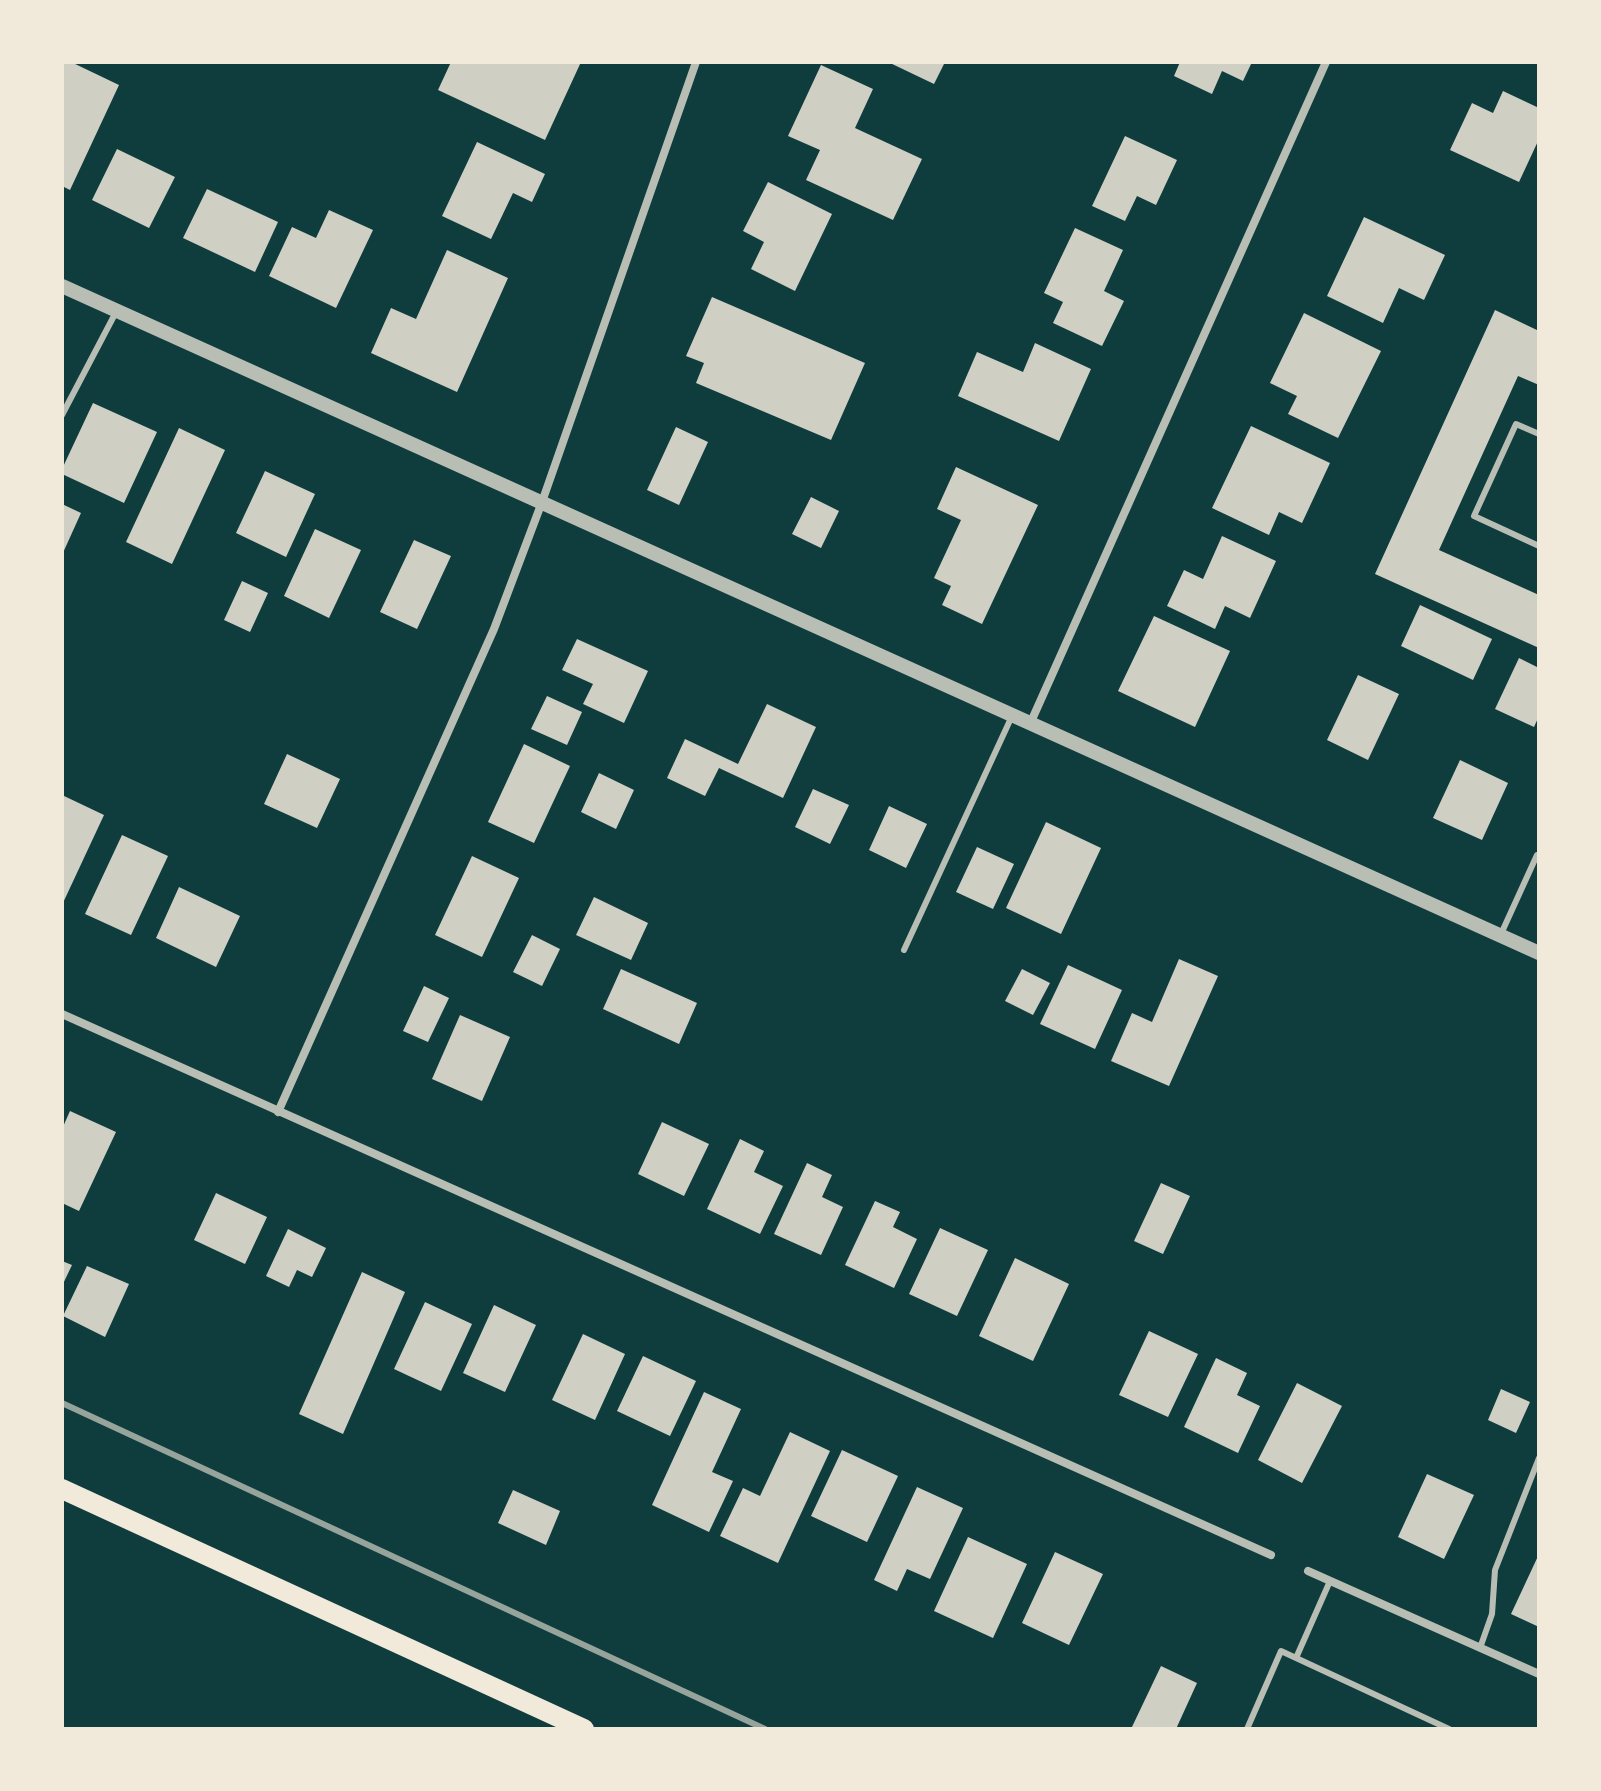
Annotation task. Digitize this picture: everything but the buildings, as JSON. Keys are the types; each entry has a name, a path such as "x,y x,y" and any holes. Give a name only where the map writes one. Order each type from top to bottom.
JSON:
{"main road":[{"path":"62,1489 584,1729"}],"street":[{"path":"278,1112 494,629 542,502 696,62"},
{"path":"1030,724 1326,62"},
{"path":"62,286 1539,953"},
{"path":"62,1014 1271,1555"},
{"path":"1308,1571 1539,1674"}],"lane":[{"path":"62,415 116,312"},
{"path":"1539,434 1516,424 1474,516 1539,546"},
{"path":"904,950 1012,716"},
{"path":"1500,935 1538,854"},
{"path":"1480,1648 1492,1614 1495,1570 1539,1458"},
{"path":"1296,1658 1330,1581"},
{"path":"1247,1729 1281,1651 1449,1729"}],"railway":[{"path":"62,1403 765,1729"}]}
